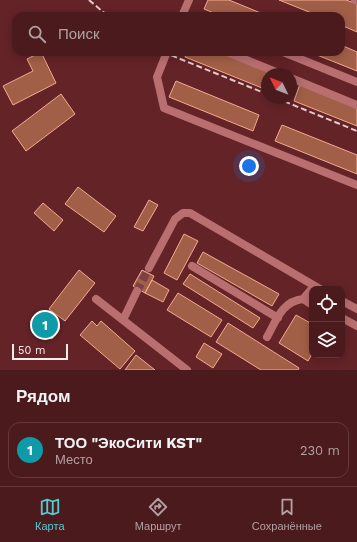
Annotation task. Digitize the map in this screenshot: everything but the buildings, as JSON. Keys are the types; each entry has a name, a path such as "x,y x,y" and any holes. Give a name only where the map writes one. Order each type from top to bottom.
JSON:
{"lane":[{"path":"184,12 189,0"},
{"path":"165,56 157,77 164,108 357,185"},
{"path":"237,56 266,68"},
{"path":"293,56 357,82"},
{"path":"297,80 357,105"},
{"path":"149,268 175,219 183,213 190,213 315,286"},
{"path":"192,266 278,318"},
{"path":"123,320 137,291"},
{"path":"267,337 285,306 290,302 303,299 309,294"},
{"path":"96,299 187,370"},
{"path":"303,299 309,303"},
{"path":"345,303 357,309"},
{"path":"345,320 357,326"}],"tunnel":[{"path":"137,291 149,268"}],"railway":[{"path":"89,0 103,12"},
{"path":"173,56 261,92"},
{"path":"291,104 357,131"}],"place":[{"name":"ТОО \"ЭкоСити KST\"","path":"45,325"}]}
